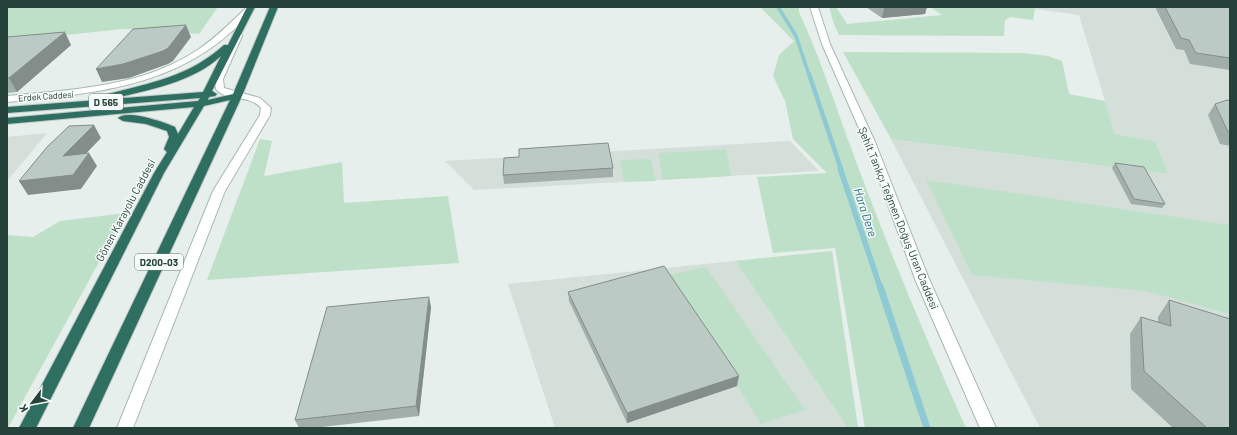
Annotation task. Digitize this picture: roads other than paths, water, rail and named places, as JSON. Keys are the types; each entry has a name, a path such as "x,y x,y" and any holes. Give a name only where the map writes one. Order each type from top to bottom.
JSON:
{"highway":[{"name":"D200-03","path":"81,428 237,96 274,7"},
{"name":"Gönen Karayolu Caddesi","path":"27,428 159,173 203,99 250,8"},
{"path":"76,104 171,80 209,62 233,41"},
{"name":"D 565","path":"203,99 237,96"},
{"name":"Erdek Caddesi","path":"7,110 76,104 203,99"},
{"name":"Erdek Caddesi","path":"7,121 68,116 203,99"},
{"path":"68,116 137,118 156,122 171,129 174,137 159,173"}],"street":[{"name":"Şehit Tankçı Teğmen Doğuş Uran Caddesi","path":"814,7 826,44 870,142 922,279 988,428"},
{"path":"7,99 100,88 134,80 164,70 187,60 204,50 250,8"},
{"path":"125,428 219,191 264,115 266,108 262,102 249,97 237,96 220,89 218,82 233,50 240,28"}],"waterway":[{"name":"Hara Dere","path":"778,7 796,36 809,75"},
{"name":"Hara Dere","path":"809,74 841,169"},
{"name":"Hara Dere","path":"840,168 880,287"},
{"name":"Hara Dere","path":"880,286 927,428"}]}
